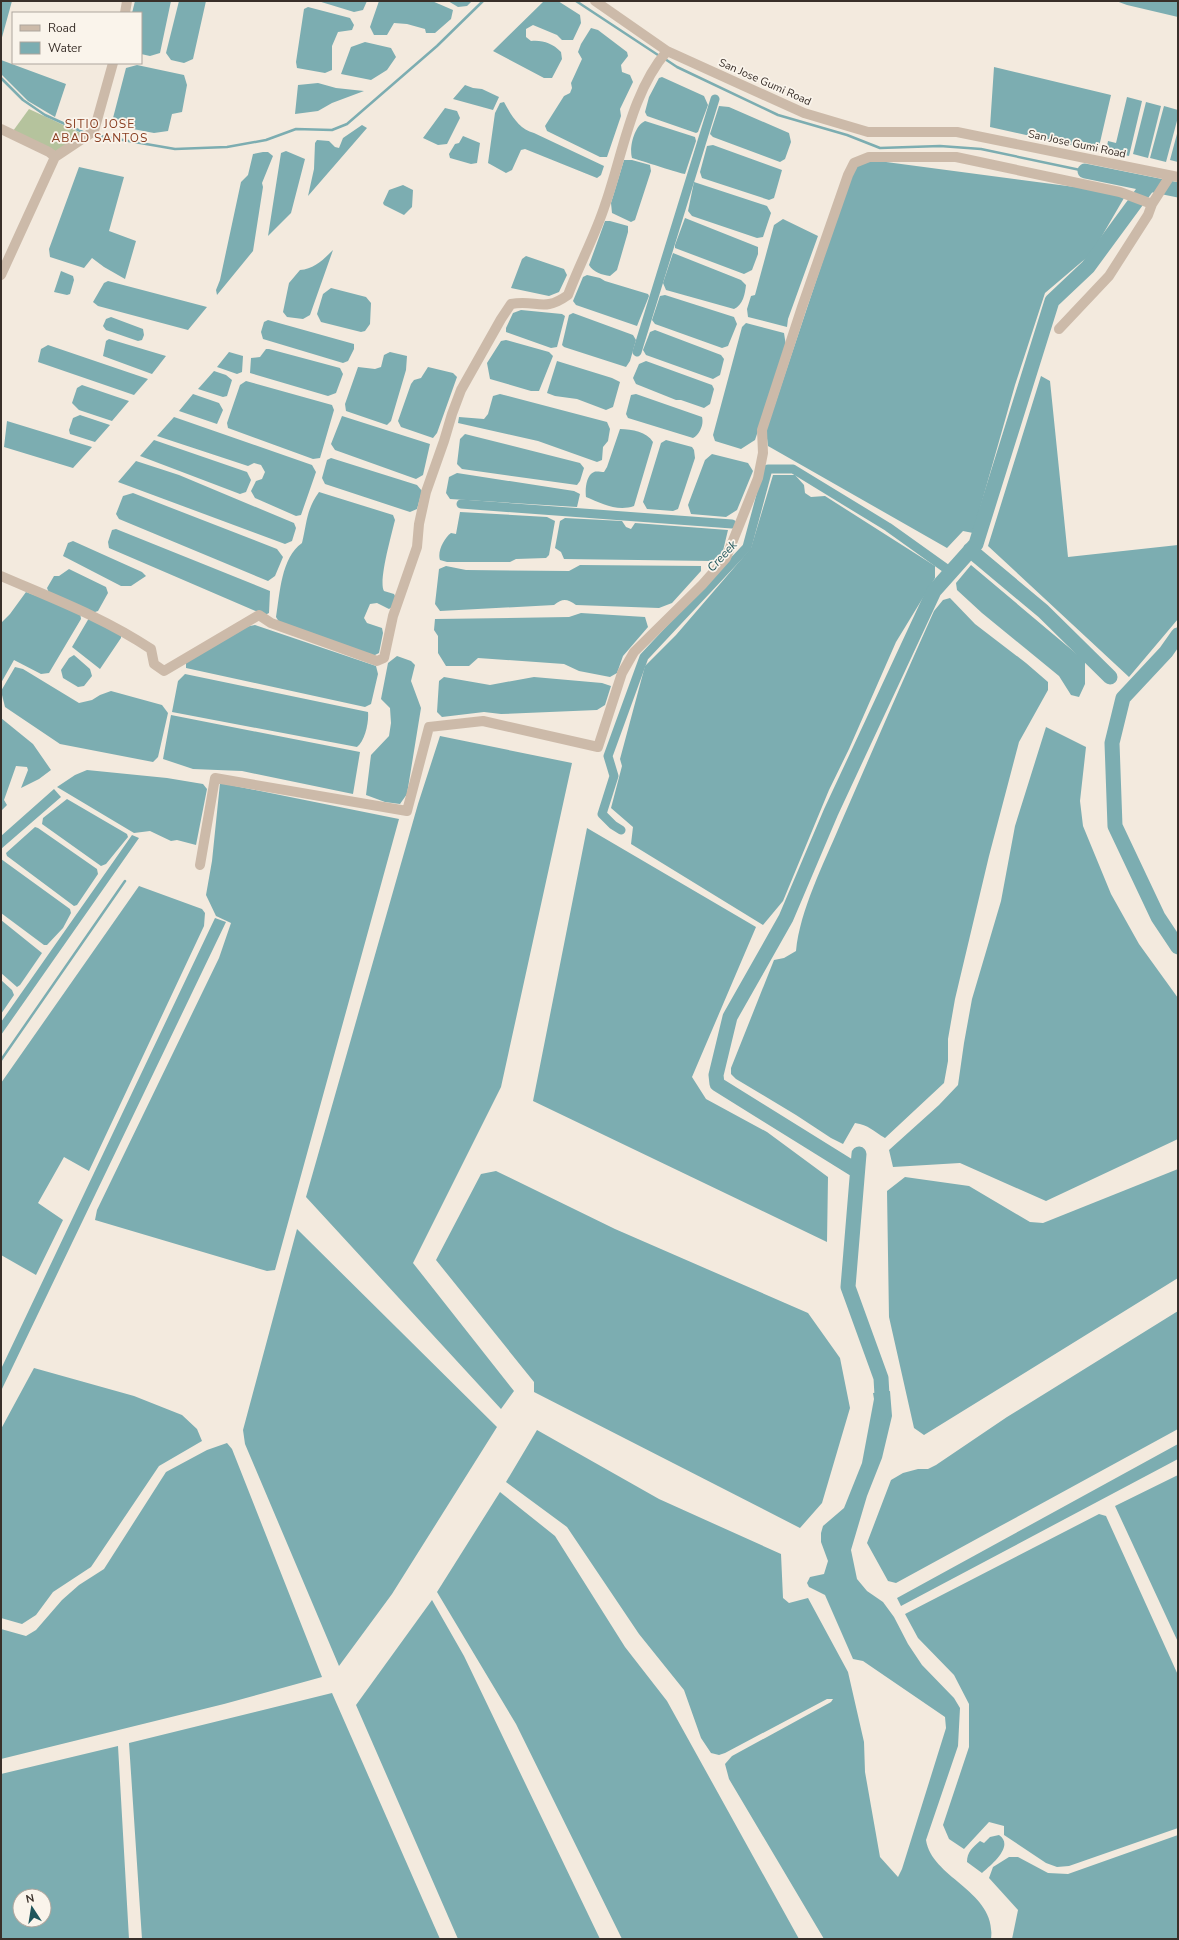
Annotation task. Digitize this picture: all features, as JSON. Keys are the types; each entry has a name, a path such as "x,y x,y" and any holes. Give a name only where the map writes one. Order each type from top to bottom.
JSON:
{"street":[{"path":"125,12 128,1"},
{"name":"San Jose Gumi Road","path":"595,1 664,55 804,113 868,132 957,132 1174,176"},
{"path":"1,576 80,610 129,634 151,649 154,664 164,671 259,615 272,623 377,662 384,658 394,616 417,547 419,524 426,492 461,390 511,304 522,302 548,305 557,303 568,295 605,207 639,100 664,55"},
{"path":"1,275 55,157 91,134 113,64"},
{"path":"1,129 49,152 55,157"},
{"path":"200,865 215,778 407,811 429,726 483,721 598,747 622,673 634,652 702,585 726,558 758,478 763,453 762,430 804,300 848,175 854,163 869,157 956,157 1120,192 1152,204"},
{"path":"1059,329 1109,276 1148,215 1152,204 1174,176"}],"green space":[{"path":"29,109 85,135 57,152 13,131"}],"water":[{"path":"1,1 12,1 1,41"},
{"path":"135,1 171,1 160,53 150,56 142,54 142,12 132,12"},
{"path":"179,1 206,1 193,59 184,63 171,60 166,53"},
{"path":"318,1 367,1 363,10 354,12"},
{"path":"379,1 432,1 453,10 451,19 435,33 426,33 425,29 407,24 394,23 387,35 374,35 370,27"},
{"path":"448,1 472,1 467,6 458,7"},
{"path":"544,1 558,1 580,15 581,23 573,40 562,40 557,35 533,25 526,29 526,37 531,41 547,43 554,46 561,52 562,59 552,78 544,78 493,51"},
{"path":"1116,1 1178,1 1178,17 1127,5"},
{"path":"308,7 350,18 354,25 352,30 338,32 332,46 332,70 325,73 297,68 296,62 304,9"},
{"path":"591,28 598,30 627,52 628,56 621,65 622,72 630,75 633,82 620,109 621,116 607,157 600,157 547,131 545,126 564,96 570,93 572,88 571,83 582,59 578,52"},
{"path":"365,42 391,48 396,57 387,70 371,80 341,74 351,47"},
{"path":"1,60 66,84 55,117 28,101 1,74"},
{"path":"137,65 184,75 187,85 182,112 172,114 168,131 154,133 117,126 113,118 126,68"},
{"path":"994,67 1111,95 1098,151 990,127"},
{"path":"662,77 704,96 708,105 698,132 696,133 647,116 645,112 649,97 659,78"},
{"path":"318,83 336,88 364,91 332,103 318,111 295,114 298,85"},
{"path":"465,85 482,89 499,97 493,110 453,99"},
{"path":"1127,97 1142,101 1129,156 1106,151 1108,141 1116,143"},
{"path":"504,102 513,116 524,128 604,166 601,175 597,178 525,149 521,150 512,170 506,173 488,163 495,113 500,103"},
{"path":"1146,102 1161,106 1148,158 1133,154"},
{"path":"719,106 729,107 789,133 791,142 785,159 780,162 713,137 710,134"},
{"path":"1164,106 1178,110 1178,117 1166,162 1150,158"},
{"path":"445,108 457,111 460,118 447,144 438,145 423,138"},
{"path":"645,121 695,137 696,141 685,174 632,158 631,149 635,132"},
{"path":"362,125 367,128 308,196 314,169 315,143 317,140 329,141 335,147 339,148 343,138"},
{"path":"1178,130 1178,162 1170,160"},
{"path":"463,136 480,143 477,163 471,164 450,158 449,154 455,144 459,143"},
{"path":"713,145 782,170 774,198 769,200 702,178 700,172 707,146"},
{"path":"286,151 305,159 291,213 268,236 281,153"},
{"path":"268,152 273,156 262,183 263,187 253,251 217,295 216,290 220,280 241,182 248,175 253,154"},
{"path":"624,160 632,160 650,165 651,171 635,220 631,222 612,213 611,203"},
{"path":"871,160 1113,192 1124,198 1092,253 1045,293 1015,385 973,533 963,531 947,548 768,446 766,431 851,176 857,166"},
{"path":"79,167 124,177 109,231 136,241 125,279 92,258 84,268 50,257 49,249"},
{"path":"694,182 767,206 771,213 763,237 757,238 692,216 688,211"},
{"path":"403,185 413,190 412,207 404,215 384,205 383,203 389,190"},
{"path":"685,218 758,247 758,254 752,270 744,274 675,248"},
{"path":"783,219 818,236 788,319 787,327 748,317 747,309 751,296 755,295 774,225"},
{"path":"605,221 628,226 628,232 617,270 610,276 598,273 589,265"},
{"path":"333,250 310,315 303,319 287,317 283,312 289,283 300,270 314,266"},
{"path":"673,253 741,280 746,285 740,305 734,309 666,290 663,283"},
{"path":"526,256 564,269 567,275 559,292 549,296 511,288 522,259"},
{"path":"61,271 73,276 74,280 70,294 67,295 54,292"},
{"path":"587,275 648,294 649,296 637,326 576,305 573,301 583,277"},
{"path":"108,281 207,307 188,330 98,306 93,302 104,283"},
{"path":"331,288 366,297 371,303 370,324 365,331 361,332 321,322 317,314 323,294"},
{"path":"665,295 734,317 737,324 728,346 722,348 655,324 652,320 660,296"},
{"path":"521,310 562,314 565,316 557,347 551,348 506,332 506,328 513,313"},
{"path":"573,313 633,335 636,340 630,361 626,367 564,347 562,345 569,315"},
{"path":"111,317 143,329 144,335 142,340 138,341 106,330 103,326 106,319"},
{"path":"268,320 354,344 354,349 348,361 343,363 263,339 261,332 264,322"},
{"path":"746,323 784,333 786,346 755,440 741,449 715,441 713,435 742,327"},
{"path":"655,330 721,355 724,359 720,375 713,379 646,355 643,350 650,332"},
{"path":"109,339 166,356 152,374 103,356 106,341"},
{"path":"506,340 549,352 553,356 539,391 531,391 490,379 487,363 501,341"},
{"path":"48,345 148,379 134,395 38,362 41,349"},
{"path":"266,349 340,368 343,374 336,393 328,396 250,373 251,358 260,357"},
{"path":"229,352 243,356 242,372 237,374 217,367"},
{"path":"390,352 407,356 406,370 391,421 387,425 346,411 345,404 358,367 375,369 381,367 384,355"},
{"path":"557,361 612,378 620,382 613,407 606,410 577,399 555,396 547,393"},
{"path":"646,361 712,385 714,389 710,404 704,408 681,400 676,400 636,384 633,378 639,364"},
{"path":"428,367 453,373 457,377 437,433 433,438 401,427 398,421 411,384 414,380 421,378"},
{"path":"214,371 226,375 232,380 227,396 223,397 198,389"},
{"path":"1041,376 1050,381 1068,557 1178,545 1178,619 1129,677 988,546"},
{"path":"246,381 332,405 334,410 320,458 313,459 228,428 227,423 240,385"},
{"path":"82,385 129,401 112,421 79,410 72,403 77,388"},
{"path":"193,394 219,403 223,410 217,424 179,411"},
{"path":"500,394 607,422 610,429 608,441 603,447 602,460 597,462 538,441 458,423 459,417 484,419 488,414 493,396"},
{"path":"636,394 702,417 701,429 693,438 628,418 626,414 631,395"},
{"path":"80,415 110,425 95,442 70,434 69,430 73,418"},
{"path":"342,416 430,444 423,475 416,479 335,450 331,444"},
{"path":"174,417 312,465 316,472 301,515 296,516 255,498 251,491 256,481 262,479 265,472 261,465 254,463 248,466 157,436"},
{"path":"7,421 92,447 73,468 4,447"},
{"path":"620,429 643,433 653,442 634,506 628,508 609,506 586,497 586,487 589,476 595,472 604,472"},
{"path":"465,434 580,463 584,468 580,481 577,485 462,469 457,464 460,439"},
{"path":"154,440 247,472 251,480 246,492 240,494 140,456"},
{"path":"666,440 692,447 695,458 678,509 673,511 647,509 643,502 661,443"},
{"path":"712,454 748,463 753,471 737,510 726,517 691,514 688,505 705,460"},
{"path":"331,458 417,485 422,491 417,509 410,512 325,484 322,478 327,460"},
{"path":"136,461 179,475 294,523 296,528 292,541 285,544 118,482"},
{"path":"457,473 574,491 580,494 577,507 450,499 446,493 449,477"},
{"path":"773,475 795,475 804,485 805,493 811,497 825,496 935,566 935,578 896,642 849,749 829,790 783,901 763,925 631,844 633,827 611,808 622,766 620,759 645,666 676,635 751,548"},
{"path":"319,492 393,515 395,520 384,568 383,586 384,591 394,594 396,598 392,607 389,609 377,603 370,604 364,618 367,623 382,628 383,633 379,653 373,656 281,625 276,617 280,587 286,567 295,550 302,543 309,511"},
{"path":"133,493 277,549 283,557 275,576 268,581 119,519 116,514 123,496"},
{"path":"460,512 547,517 555,521 549,555 546,558 516,559 510,562 447,562 440,560 440,549 448,535 451,533 456,534"},
{"path":"565,518 622,521 626,527 631,529 635,523 728,530 722,555 712,561 564,559 561,552 555,548 560,521"},
{"path":"116,529 270,591 269,613 265,615 109,548 108,542 112,530"},
{"path":"73,541 142,572 146,576 131,586 121,586 63,556 68,543"},
{"path":"580,565 701,566 701,571 672,603 659,608 576,605 570,601 563,600 554,605 440,611 435,604 439,569 446,566 466,570 569,571"},
{"path":"971,565 1085,661 1085,684 1079,697 1071,695 1059,676 982,613 957,590 956,583"},
{"path":"69,569 106,587 108,593 98,611 92,613 50,595 47,588 54,576 59,576"},
{"path":"26,592 80,612 81,619 49,673 41,674 14,660 1,683 1,623 10,614"},
{"path":"950,598 975,624 1048,682 1048,690 1019,742 989,856 955,999 948,1039 948,1061 944,1083 885,1138 867,1127 855,1123 843,1144 736,1079 731,1074 731,1068 774,960 784,958 796,951 802,919 820,871 934,611 943,600"},
{"path":"581,613 645,617 648,627 623,656 617,673 610,677 579,671 564,664 478,658 469,666 446,666 438,653 438,636 434,630 435,619 569,617"},
{"path":"89,618 121,635 121,638 100,669 72,647"},
{"path":"255,625 376,666 378,674 371,704 365,707 186,668 186,662 245,627"},
{"path":"74,655 90,669 92,676 84,686 78,687 63,678 61,670 69,658"},
{"path":"397,656 411,661 415,665 411,681 421,708 407,794 400,804 385,802 366,795 371,755 389,736 391,723 390,708 381,699 388,663"},
{"path":"15,667 23,669 79,703 92,700 111,691 162,705 168,713 158,757 153,762 60,744 5,707 1,691"},
{"path":"185,674 368,712 368,721 364,736 357,747 172,712 178,681"},
{"path":"444,677 490,685 534,677 602,683 611,686 605,705 597,710 501,714 484,712 442,717 437,712 439,681"},
{"path":"171,715 360,752 353,794 242,771 193,769 163,759"},
{"path":"1,718 33,744 51,770 39,779 21,788 28,770 27,767 16,766 4,800 7,805 1,811"},
{"path":"1046,727 1086,747 1080,801 1083,826 1111,894 1139,944 1178,998 1178,1139 1046,1201 960,1163 893,1167 889,1150 939,1105 958,1085 972,999 1001,901 1015,826"},
{"path":"440,736 572,763 501,1087 413,1263 514,1391 501,1409 306,1197 418,804"},
{"path":"87,770 167,778 203,784 207,789 196,845 177,840 171,841 150,831 134,833 57,787 75,775"},
{"path":"220,783 399,819 275,1270 267,1271 95,1220 97,1210 219,958 231,923 216,916 206,895 212,861"},
{"path":"54,789 61,797 1,849 1,836"},
{"path":"67,799 127,834 128,837 106,864 101,866 42,824 43,818"},
{"path":"35,827 97,869 98,874 77,905 74,906 7,856 6,853"},
{"path":"587,828 756,927 692,1077 706,1099 767,1132 828,1177 827,1242 533,1101"},
{"path":"132,835 139,838 1,1035 1,1022"},
{"path":"1,859 70,909 71,913 63,928 47,945 44,945 1,913"},
{"path":"139,886 202,909 205,913 204,926 89,1171 64,1157 38,1203 63,1220 36,1275 1,1255 1,1083"},
{"path":"215,918 226,922 1,1391 1,1369"},
{"path":"1,920 42,953 20,985 17,987 1,973"},
{"path":"1,980 12,990 14,995 1,1014"},
{"path":"1178,1169 1178,1278 924,1435 914,1428 889,1317 887,1191 905,1177 969,1186 1030,1222 1043,1223"},
{"path":"496,1171 615,1229 808,1313 840,1358 850,1408 822,1503 800,1528 534,1392 534,1382 436,1260 481,1174"},
{"path":"297,1229 497,1427 392,1594 339,1666 245,1444 243,1430"},
{"path":"1178,1311 1178,1429 896,1583 888,1581 867,1543 891,1480 903,1473 918,1469 928,1469 936,1465 1007,1417"},
{"path":"34,1368 134,1396 182,1415 197,1429 202,1441 159,1466 91,1567 53,1592 36,1615 22,1624 1,1618 1,1429"},
{"path":"890,1391 892,1416 882,1458 867,1496 851,1550 857,1579 867,1591 883,1602 894,1617 908,1644 922,1665 954,1698 960,1708 958,1746 926,1840 931,1853 940,1865 975,1897 984,1909 990,1923 991,1939 824,1939 729,1779 725,1764 732,1756 831,1702 833,1699 827,1699 725,1753 719,1755 711,1753 701,1738 684,1690 639,1634 567,1527 506,1482 537,1430 659,1499 781,1554 783,1598 789,1603 808,1598 848,1672 864,1742 865,1772 880,1857 898,1877 902,1869 946,1728 945,1717 863,1661 853,1659 825,1595 809,1587 807,1583 810,1577 824,1574 828,1561 821,1542 821,1533 823,1526 844,1508 862,1463 874,1399 873,1393"},
{"path":"227,1443 232,1449 322,1677 224,1704 1,1759 1,1629 26,1636 36,1630 62,1600 79,1585 104,1569 166,1472 207,1450"},
{"path":"1178,1444 1178,1459 901,1606 897,1598"},
{"path":"1178,1475 1178,1642 1115,1506"},
{"path":"500,1492 555,1536 625,1647 667,1701 799,1939 622,1939 516,1724 437,1592"},
{"path":"1099,1514 1106,1516 1178,1675 1178,1828 1069,1866 1057,1867 1046,1863 1004,1835 1004,1826 989,1822 964,1849 949,1839 943,1825 969,1747 969,1704 954,1675 918,1638 905,1614"},
{"path":"432,1600 464,1656 600,1939 458,1939 356,1705"},
{"path":"332,1693 440,1939 142,1939 129,1743"},
{"path":"118,1746 129,1939 1,1939 1,1774"},
{"path":"999,1835 1003,1839 1003,1850 996,1860 982,1873 967,1862 969,1853 980,1841 984,1843 990,1837"},
{"path":"1178,1835 1178,1939 1012,1939 1018,1910 989,1878 993,1867 1009,1857 1018,1857 1048,1873 1068,1874"}],"waterway":[{"path":"94,135 175,149 227,147 266,140 296,129 332,130 347,124 437,46 483,1"},
{"path":"576,1 661,57"},
{"path":"665,59 677,67 778,115 847,135 880,148 940,146 981,149 1085,171"},
{"path":"1,78 23,100 45,115 85,133"},
{"path":"637,352 715,99"},
{"path":"1085,171 1178,190"},
{"path":"857,1171 717,1084 716,1075 730,1017 786,918 831,812 934,591 976,544 1052,301 1088,267 1149,184"},
{"name":"Creeek","path":"621,830 613,825 602,814 614,776 608,756 644,657 747,547 768,469 793,469 888,527 951,572"},
{"path":"461,504 732,524"},
{"path":"970,550 1043,611 1110,677"},
{"path":"1178,635 1166,652 1123,698 1112,743 1115,826 1158,917 1178,947"},
{"path":"1,1060 125,881"},
{"path":"859,1154 848,1287 881,1378 883,1413"}],"district":[{"name":"SITIO JOSE ABAD SANTOS","path":"100,131"}]}
